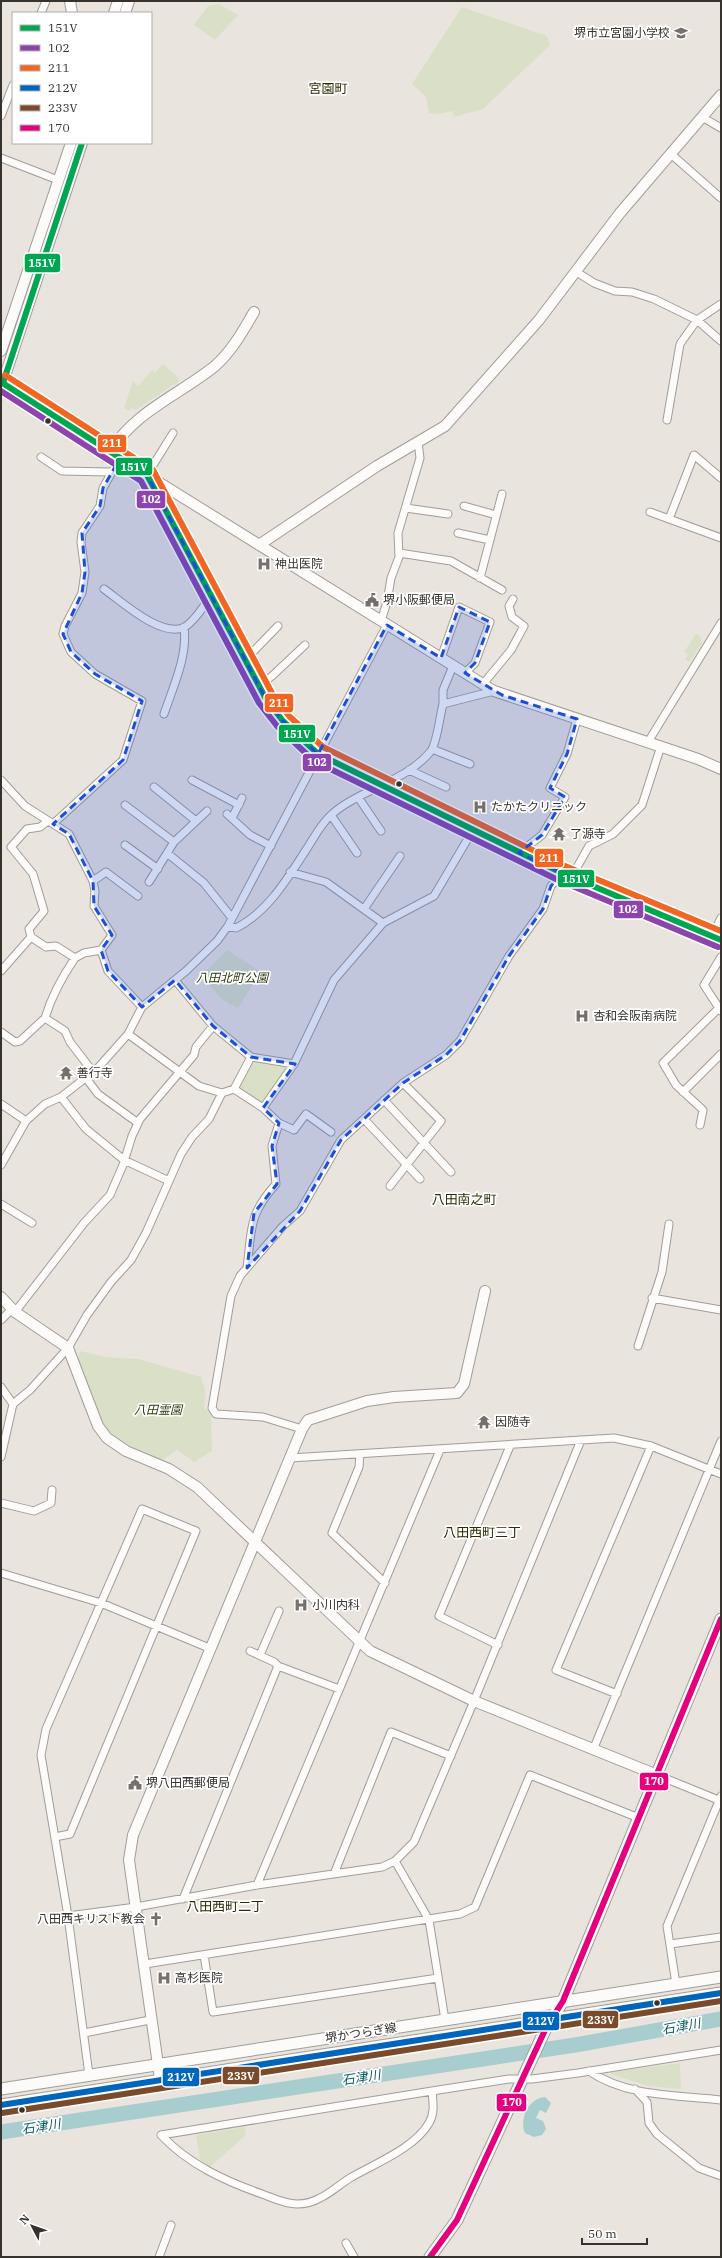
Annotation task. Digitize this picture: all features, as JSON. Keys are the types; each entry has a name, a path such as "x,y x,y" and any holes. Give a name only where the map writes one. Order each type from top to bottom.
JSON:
{"main road":[{"path":"430,2257 457,2220 546,2029 563,2001 721,1619"},
{"name":"堺かつらぎ線","path":"1,2089 721,1977"},
{"name":"堺かつらぎ線","path":"1,2105 552,2018 721,1993"}],"street":[{"path":"41,12 46,1"},
{"path":"70,1 72,12"},
{"path":"114,12 118,1"},
{"path":"125,12 129,1"},
{"path":"1,116 12,88"},
{"path":"259,545 377,466 445,426 539,320 575,272 670,154 721,95"},
{"path":"702,117 721,128"},
{"path":"1,351 71,144"},
{"path":"82,144 2,384 494,691 698,758 721,769"},
{"path":"670,154 721,198"},
{"path":"1,158 58,180"},
{"path":"575,272 594,283 615,292 632,292 654,299 697,320 721,341"},
{"path":"667,420 680,344 697,320 721,304"},
{"path":"110,452 138,418 217,364 233,346 254,312"},
{"path":"146,475 172,433"},
{"path":"1,1165 26,1121 45,1104 61,1097 93,1072 128,1034 142,1007 175,980 217,941 228,926 271,846 384,623 391,578 399,553 398,533 420,458 418,442"},
{"path":"669,519 694,455 721,478"},
{"path":"41,457 62,471 110,472"},
{"path":"75,958 56,946 46,947 31,936 29,929 44,911 33,874 11,847 27,829 40,827 51,822 123,760 142,701 95,674 71,652 63,634 65,626 82,593 85,572 81,542 82,534 100,506 103,488 110,472 120,458"},
{"path":"146,475 260,685 266,699 283,721 318,754 566,876 716,938 721,918"},
{"path":"480,578 502,494"},
{"path":"464,506 496,515"},
{"path":"406,508 448,514"},
{"path":"650,512 721,538"},
{"path":"458,533 490,540"},
{"path":"399,553 451,562 502,590"},
{"path":"104,589 150,621 168,629 184,627 205,607 211,595"},
{"path":"483,684 511,650 524,626 512,617 509,606 513,599"},
{"path":"441,658 459,607 490,622 474,662 465,673"},
{"path":"648,742 721,623"},
{"path":"246,659 278,626"},
{"path":"164,714 178,672 185,640 184,627"},
{"path":"260,685 272,676 305,645"},
{"path":"228,926 236,928 248,922 266,906 319,828 331,815 358,797 409,770 424,758 432,749 443,704 443,690 453,666"},
{"path":"443,704 494,691"},
{"path":"520,853 542,835 565,797 550,788 567,754 577,719"},
{"path":"302,1429 263,1417 216,1414 212,1408 230,1296 240,1276 283,1226 300,1211 341,1140 384,1100 404,1084 446,1055 460,1041 510,956 543,909 551,886 566,876 589,846 613,834 642,805 661,746"},
{"path":"432,749 470,764"},
{"path":"409,770 446,787"},
{"path":"1,780 25,806 69,834 93,881 95,891 94,906 112,935 101,950 84,953 75,958 50,1001 45,1018 20,1042 15,1042 1,1032"},
{"path":"192,780 239,805"},
{"path":"154,787 196,821"},
{"path":"358,797 381,831"},
{"path":"242,798 239,805 229,816 250,835 271,846"},
{"path":"125,805 174,842"},
{"path":"149,882 174,842 207,811"},
{"path":"331,815 357,853"},
{"path":"263,1108 294,1064 334,980 383,924 434,896 473,830"},
{"path":"125,845 158,869"},
{"path":"167,853 204,883 232,918"},
{"path":"364,909 400,856"},
{"path":"93,881 106,872 138,896"},
{"path":"290,872 326,882 383,924"},
{"path":"1,972 31,936"},
{"path":"101,950 108,971 142,1007"},
{"path":"700,1125 703,1110 676,1085 663,1063 720,1009 704,985 721,957"},
{"path":"175,980 213,1026 252,1057 294,1064"},
{"path":"45,1018 65,1031 70,1042 93,1072"},
{"path":"1,1320 14,1311 78,1233 84,1223 110,1194 138,1123 194,1055 196,1048 213,1026"},
{"path":"128,1034 199,1086 222,1093 234,1089 252,1057"},
{"path":"684,1092 721,1054"},
{"path":"86,1078 98,1094 138,1123"},
{"path":"390,1186 441,1121 404,1084"},
{"path":"234,1089 263,1108 279,1123 294,1130 306,1114 331,1132"},
{"path":"1,1457 13,1404 30,1390 68,1348 91,1309 111,1282 131,1260 146,1233 181,1154 192,1137 209,1119 222,1093"},
{"path":"61,1097 86,1129 124,1160 169,1181"},
{"path":"384,1100 451,1172"},
{"path":"1,1104 26,1121"},
{"path":"364,1119 420,1179"},
{"path":"247,1268 254,1213 262,1200 276,1184 272,1146 279,1123"},
{"path":"1,1204 32,1223"},
{"path":"638,1346 652,1298 662,1272 669,1224"},
{"path":"160,2079 150,2020 145,1964 129,1860 133,1835 254,1541 302,1429 308,1420 367,1401 394,1397 458,1394 464,1384 485,1291"},
{"path":"1,1297 14,1311 68,1348 98,1426 107,1438 126,1451 169,1469 198,1486 370,1651 474,1701 593,1750 720,1799 667,1926 676,1984"},
{"path":"652,1298 721,1310"},
{"path":"1,1387 13,1404"},
{"path":"290,1458 510,1446 614,1438 651,1446 721,1474"},
{"path":"68,1916 136,1907 257,1885 382,1867 395,1861 414,1842 498,1645 581,1440"},
{"path":"593,1750 721,1442"},
{"path":"498,1645 439,1616 510,1446"},
{"path":"617,1694 556,1670 651,1446"},
{"path":"257,1885 440,1450"},
{"path":"360,1454 359,1467 332,1532 385,1583"},
{"path":"1,1503 34,1511 51,1503 52,1490"},
{"path":"55,1837 70,1834 196,1531 142,1509 46,1729 42,1744 41,1755 68,1916 89,2075"},
{"path":"1,1573 101,1604 210,1648"},
{"path":"260,1655 279,1611"},
{"path":"250,1651 278,1666 339,1689"},
{"path":"183,1899 278,1666"},
{"path":"334,1874 392,1732 451,1756"},
{"path":"145,1964 460,1914 475,1906 530,1775 639,1818"},
{"path":"395,1861 429,1920 445,2020"},
{"path":"670,1944 721,1936"},
{"path":"204,1955 213,2012 438,1978"},
{"path":"84,2033 150,2020"},
{"path":"432,2091 434,2110 429,2124 421,2133 402,2149 348,2179 321,2198 308,2203 296,2204 283,2202 223,2180 170,2145 161,2135 432,2091 509,2080 525,2075 589,2071 721,2050"},
{"path":"589,2071 602,2080 656,2095 721,2100"},
{"path":"635,2089 647,2102 649,2123 657,2134 699,2168 721,2176"},
{"path":"159,2257 171,2226"},
{"path":"346,2243 354,2257"}],"highlighted area":[{"path":"120,458 147,475 266,699 283,721 318,754 387,625 441,658 459,607 490,622 475,663 465,673 502,695 577,719 567,754 550,788 565,797 542,835 519,853 562,873 551,886 543,909 509,956 460,1041 446,1055 403,1083 341,1140 300,1211 247,1268 254,1213 277,1184 272,1146 279,1123 263,1108 295,1064 251,1057 213,1026 175,980 142,1007 108,971 101,950 112,935 94,906 93,881 69,834 53,824 123,760 142,701 95,674 71,652 63,634 82,593 85,572 82,533 100,506 103,488"}],"green space":[{"path":"219,4 238,15 215,40 194,25 208,6"},
{"path":"462,7 547,36 550,45 483,109 454,117 452,111 439,114 429,113 426,97 412,84"},
{"path":"163,364 177,376 179,381 136,410 132,408 129,411 124,408 133,381 138,386 152,370 155,373"},
{"path":"696,634 700,636 702,643 689,662 685,659 688,654 684,652"},
{"name":"八田北町公園","path":"227,950 262,972 259,979 255,981 238,1008 224,1001 201,976"},
{"path":"256,1061 284,1065 286,1070 263,1101 259,1101 239,1090 239,1086 252,1062"},
{"name":"八田霊園","path":"80,1351 106,1357 138,1359 201,1377 206,1393 204,1407 211,1414 212,1451 194,1462 177,1450 161,1461 127,1445 114,1437 99,1417 90,1398 78,1361"},
{"path":"680,2063 681,2089 648,2086 610,2074 611,2072"},
{"path":"245,2127 246,2135 210,2167 200,2160 196,2135"}],"water":[{"path":"545,2097 551,2103 546,2113 540,2110 536,2118 543,2121 546,2129 542,2135 534,2137 525,2133 523,2127 524,2115 534,2101"}],"waterway":[{"name":"石津川","path":"1,2132 575,2045 721,2019"}],"transit line":[{"name":"151V","path":"3,383 82,144"},
{"name":"211","path":"5,375 153,470 273,695 289,716 323,747 565,866 721,931"},
{"name":"151V","path":"1,382 147,475 266,699 283,721 318,754 562,873 721,940"},
{"name":"102","path":"1,391 141,481 259,703 277,726 314,761 558,880 718,947"},
{"name":"170","path":"430,2257 457,2220 546,2028 563,2001 721,1619"},
{"name":"212V","path":"1,2105 721,1993"},
{"name":"233V","path":"2,2113 721,2001"}],"place":[{"name":"堺市立宮園小学校","path":"681,33"},
{"name":"神出医院","path":"264,564"},
{"name":"堺小阪郵便局","path":"372,600"},
{"name":"たかたクリニック","path":"480,807"},
{"name":"了源寺","path":"559,834"},
{"name":"杏和会阪南病院","path":"582,1016"},
{"name":"善行寺","path":"66,1073"},
{"name":"因随寺","path":"484,1422"},
{"name":"小川内科","path":"301,1605"},
{"name":"堺八田西郵便局","path":"135,1783"},
{"name":"八田西キリスト教会","path":"156,1919"},
{"name":"高杉医院","path":"164,1978"}],"district":[{"name":"宮園町","path":"328,88"},
{"name":"八田南之町","path":"464,1199"},
{"name":"八田西町三丁","path":"482,1532"},
{"name":"八田西町二丁","path":"225,1906"}]}
